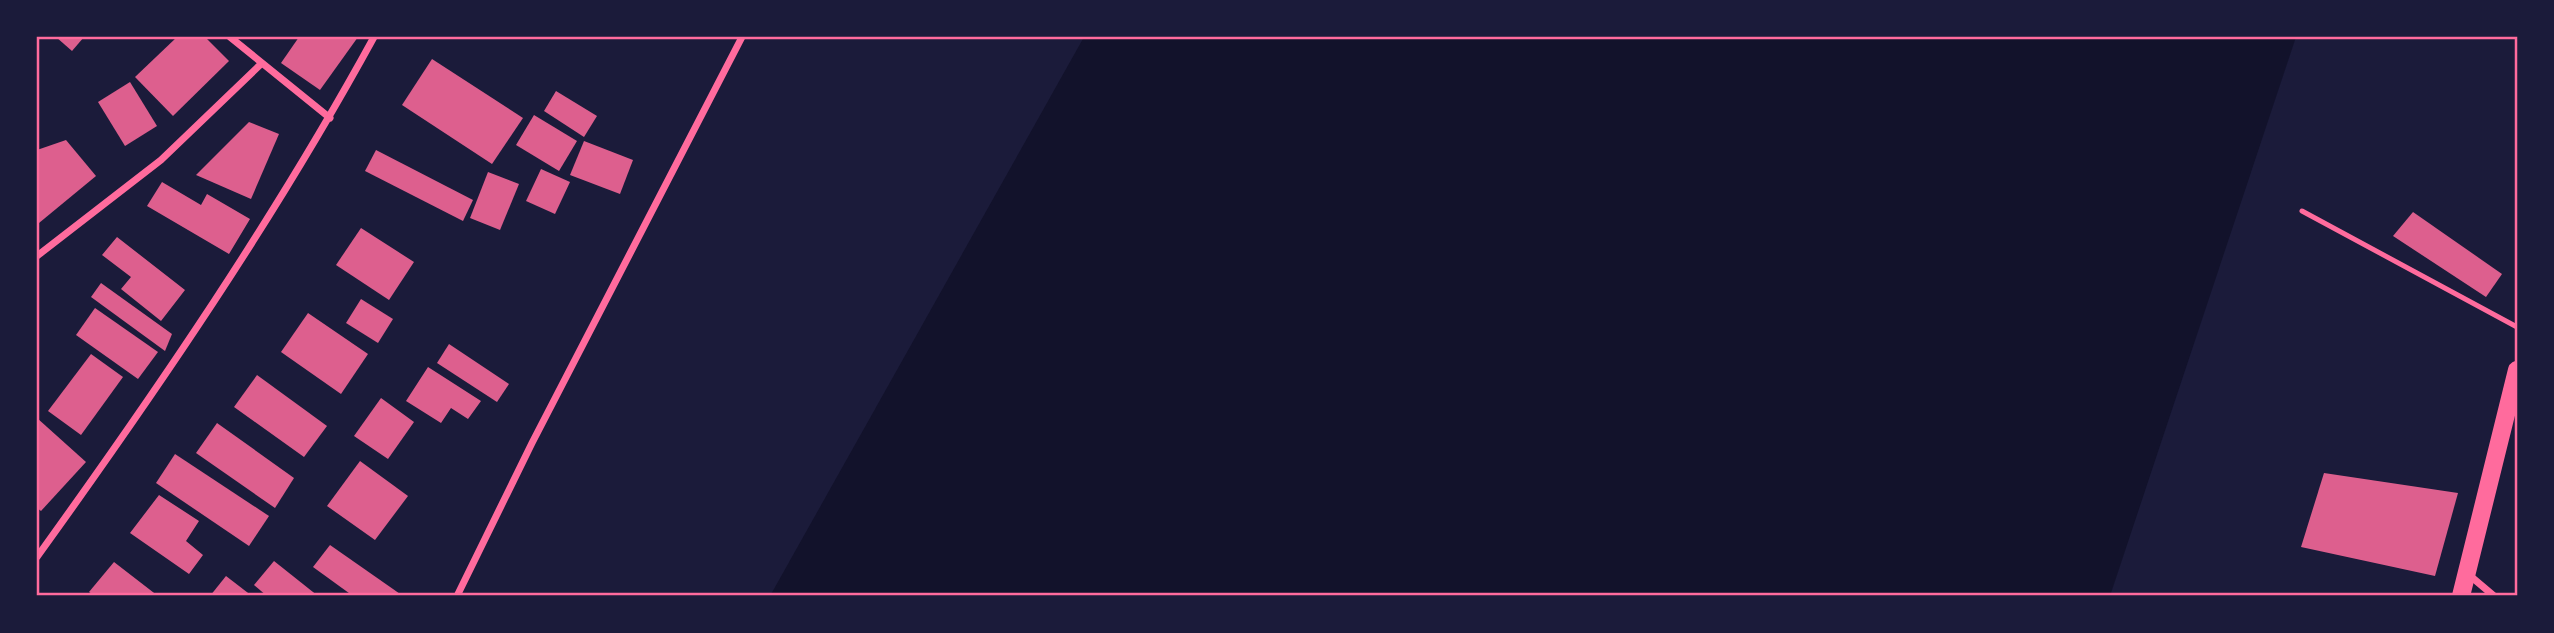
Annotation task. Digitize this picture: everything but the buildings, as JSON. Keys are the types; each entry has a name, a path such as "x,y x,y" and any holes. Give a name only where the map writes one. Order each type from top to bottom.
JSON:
{"main road":[{"path":"2461,596 2517,370"}],"street":[{"path":"230,37 330,118"},
{"path":"37,557 144,407 330,118 374,37"},
{"path":"457,596 532,443 742,37"},
{"path":"37,256 161,160 261,64"},
{"path":"2467,573 2494,596"}],"lane":[{"path":"2302,211 2517,327"}],"shaded area":[{"path":"1084,37 2296,37 2110,596 770,596"}]}
